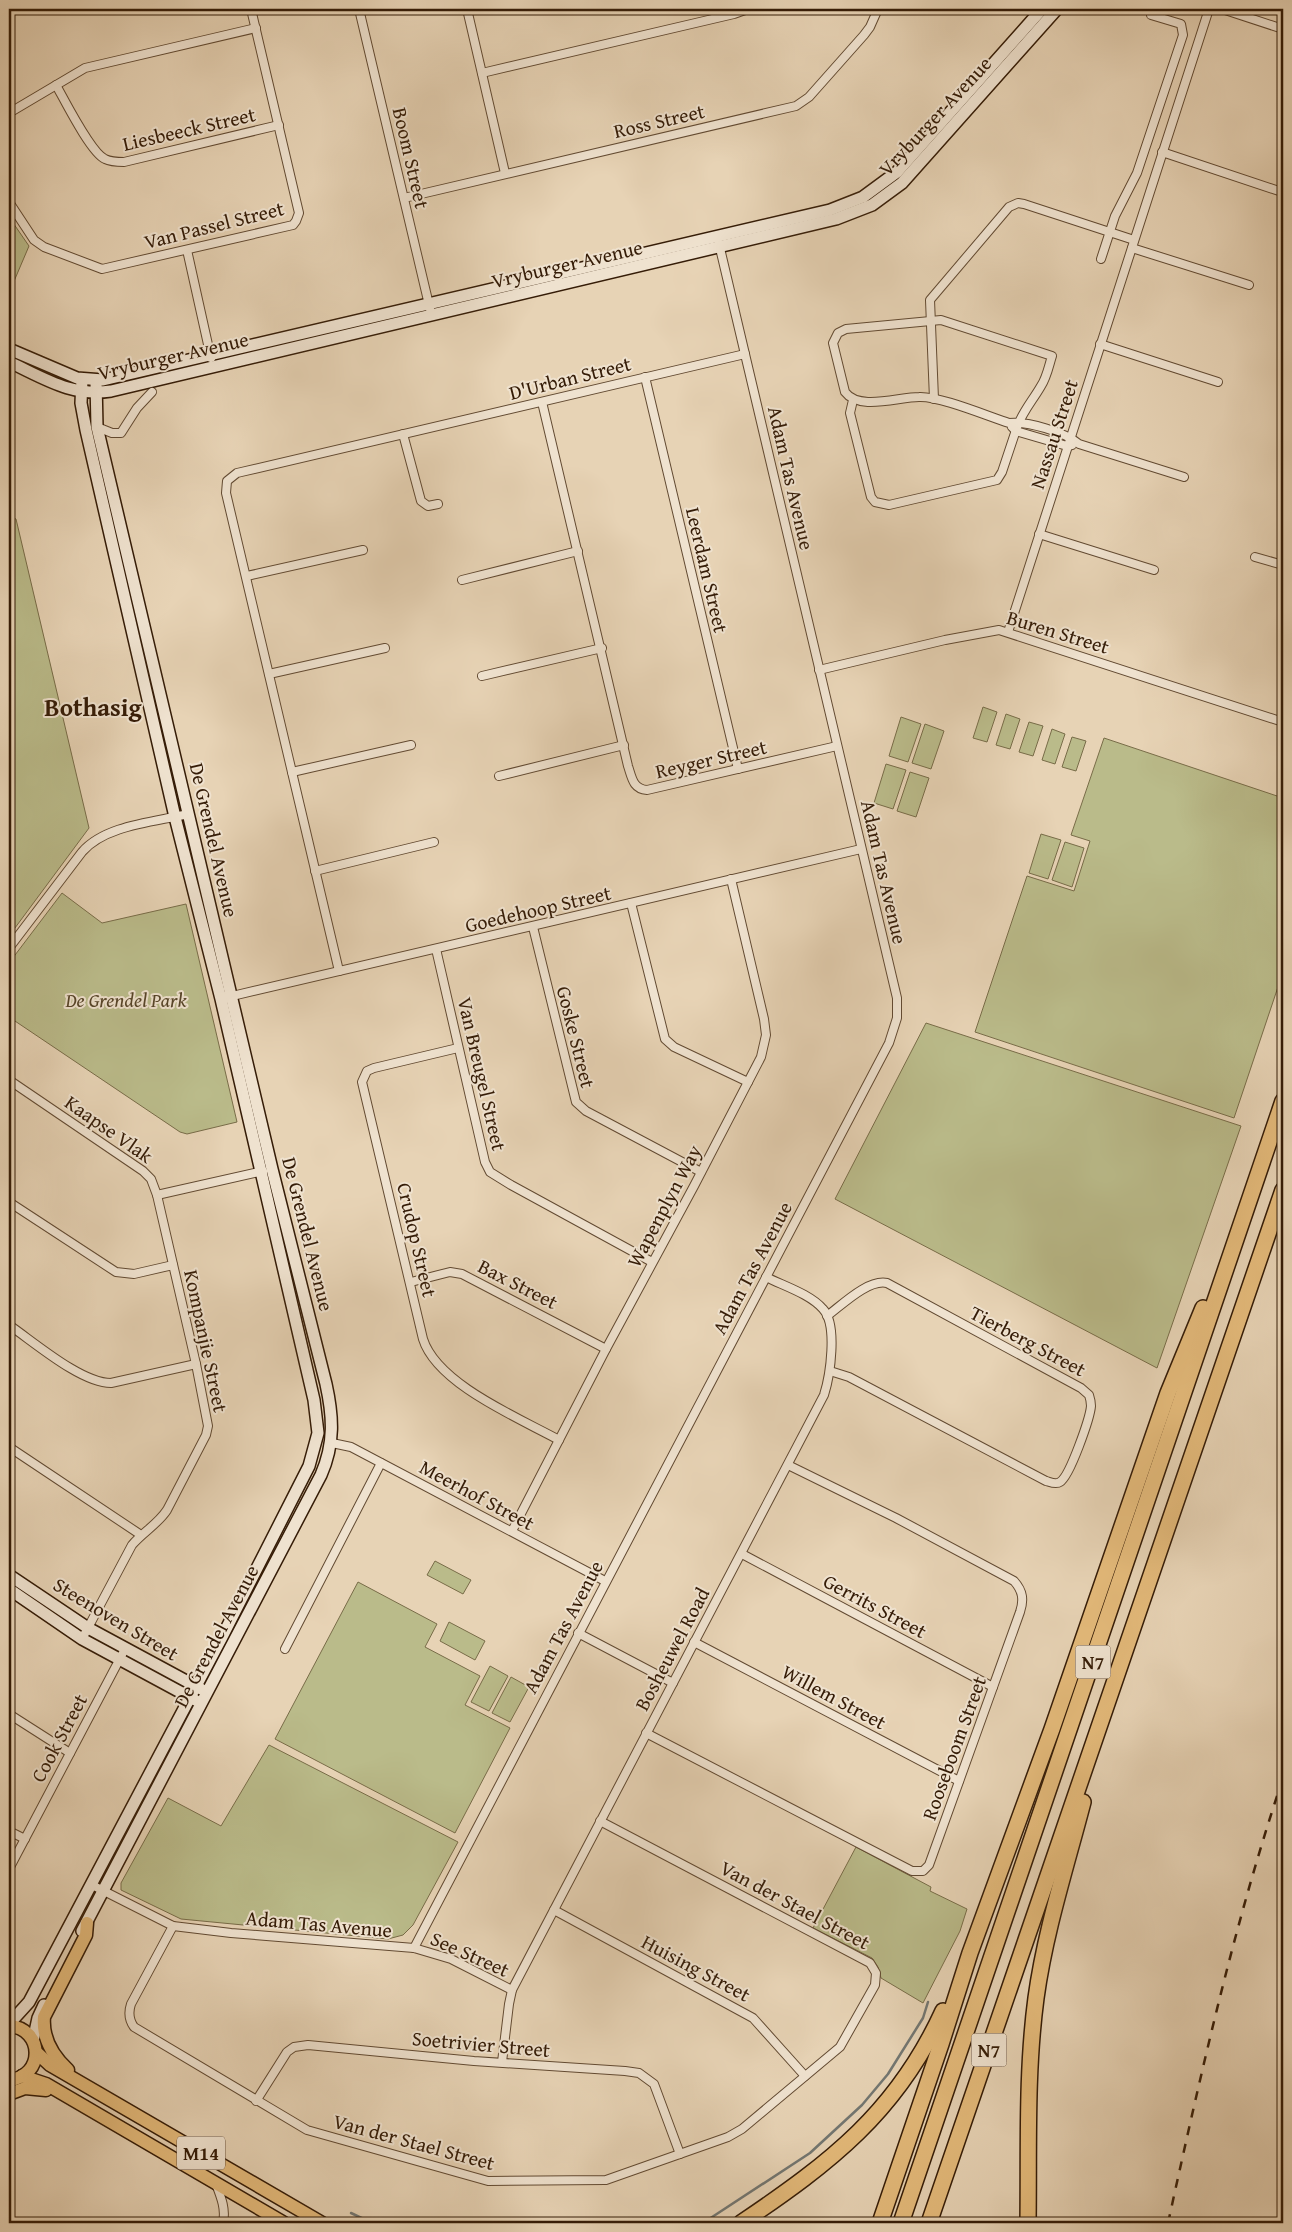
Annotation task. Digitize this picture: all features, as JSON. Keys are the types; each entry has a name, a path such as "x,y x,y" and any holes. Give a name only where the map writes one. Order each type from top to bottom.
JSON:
{"highway":[{"name":"N7","path":"902,2223 1283,1101"},
{"name":"N7","path":"929,2223 1283,1190"},
{"path":"880,2223 970,1953 1052,1729 1168,1393 1211,1287 1228,1260"},
{"path":"1028,2223 1030,2071 1040,1975 1112,1692"},
{"path":"741,2223 830,2160 884,2105 910,2070 934,2030 970,1953"}],"main road":[{"path":"80,2083 55,2056 47,2041 44,2024 47,2010 86,1935 86,1922"},
{"name":"M14","path":"9,2025 22,2030 50,2065 322,2223"},
{"name":"M14","path":"12,2079 32,2066 34,2047"},
{"name":"M14","path":"12,2079 46,2084 284,2223"},
{"path":"9,2094 33,2087 67,2098"}],"street":[{"name":"Van Passel Street","path":"9,202 34,240 44,247 102,269 288,227 296,222 299,213 252,9"},
{"name":"Boom Street","path":"359,9 430,310"},
{"path":"467,9 505,173"},
{"path":"482,73 734,14 748,9"},
{"name":"Ross Street","path":"404,198 796,106 809,97 864,35 878,9"},
{"name":"Vryburger Avenue","path":"719,242 830,210 874,190 897,172 1042,9"},
{"name":"Vryburger Avenue","path":"9,349 82,380 96,381 212,360 719,242 854,214 885,196 914,171 1057,9"},
{"name":"Nassau Street","path":"1008,632 1209,9"},
{"path":"1222,9 1283,30"},
{"path":"1102,259 1115,216 1137,173 1183,35 1181,24 1151,15"},
{"path":"9,114 85,68 256,28"},
{"name":"Liesbeeck Street","path":"56,85 92,146 100,156 111,162 124,162 279,125"},
{"path":"1162,152 1279,191"},
{"path":"934,399 929,320 929,307 932,296 1013,204 1024,204 1109,232 1133,244 1249,285"},
{"name":"Adam Tas Avenue","path":"92,1885 173,1926 240,1934 414,1948 895,1027 898,1012 896,998 719,242"},
{"path":"186,250 212,360"},
{"path":"853,400 850,413 852,424 872,496 880,505 889,505 996,480 1002,472 1019,422 1026,407 1042,384 1052,356 941,320 846,329 835,335 833,343 845,392 853,400 864,402 918,397 934,399 1009,423 1019,422 1071,436 1079,444"},
{"path":"1100,344 1218,382"},
{"name":"D'Urban Street","path":"339,971 226,493 226,484 230,477 237,473 745,354"},
{"name":"Vryburger Avenue","path":"9,362 81,392 96,393 212,360"},
{"name":"Leerdam Street","path":"645,377 738,769"},
{"name":"De Grendel Avenue","path":"82,380 81,392 86,430 175,818 226,998"},
{"name":"De Grendel Avenue","path":"9,2025 29,2002 196,1686 313,1456 318,1420 267,1170 226,998 188,814 98,427 96,381"},
{"name":"Vryburger Avenue","path":"98,427 112,434 121,433 136,408 152,392"},
{"name":"Reyger Street","path":"542,402 632,780 642,790 647,790 837,746"},
{"path":"1009,423 1016,431 1068,446 1079,444"},
{"path":"403,434 421,501 428,506 438,504"},
{"name":"Nassau Street","path":"1079,444 1184,477"},
{"path":"1039,534 1154,570"},
{"path":"247,576 363,550"},
{"path":"462,580 578,551"},
{"path":"1255,557 1283,565"},
{"name":"Buren Street","path":"819,670 991,630 1008,632 1283,722"},
{"path":"269,674 385,648"},
{"path":"482,676 602,648"},
{"path":"292,772 411,745"},
{"path":"499,776 624,745"},
{"path":"9,948 94,839 110,832 188,814"},
{"path":"315,871 434,842"},
{"name":"Goedehoop Street","path":"226,998 862,849"},
{"name":"Wapenplyn Way","path":"512,1532 606,1349 761,1057 766,1035 731,879"},
{"path":"631,903 665,1039 674,1047 748,1082"},
{"name":"Goske Street","path":"533,927 576,1102 586,1111 701,1172"},
{"name":"Van Breugel Street","path":"436,949 485,1162 490,1172 519,1190 652,1262"},
{"name":"Crudop Street","path":"458,1048 374,1068 365,1074 362,1082 425,1346 437,1363 454,1380 560,1440"},
{"name":"Kaapse Vlak","path":"9,1080 143,1171 151,1179 157,1196"},
{"path":"157,1196 267,1170"},
{"name":"De Grendel Avenue","path":"34,2047 41,2011 321,1475 332,1444 332,1413 326,1384 267,1170"},
{"name":"Kompanjie Street","path":"85,1634 132,1545 164,1514 206,1435 208,1420 157,1196"},
{"path":"9,1202 116,1272 134,1274 173,1265"},
{"name":"Bax Street","path":"411,1282 450,1272 462,1274 606,1349"},
{"path":"766,1277 818,1304 827,1316"},
{"name":"Tierberg Street","path":"827,1316 870,1284 887,1283 1081,1388 1089,1395 1091,1408 1066,1475 1059,1483 1054,1483 1046,1481 849,1377 830,1371"},
{"name":"Bosheuwel Road","path":"502,2062 512,1990 824,1395 830,1371 831,1330 827,1316"},
{"path":"9,1325 82,1375 99,1382 111,1383 196,1364"},
{"path":"313,1456 320,1448 332,1444 323,1435 318,1420"},
{"name":"Meerhof Street","path":"332,1444 351,1447 605,1581"},
{"path":"9,1447 141,1535"},
{"path":"285,1649 381,1464"},
{"name":"Rooseboom Street","path":"646,1733 914,1872 924,1871 931,1863 1023,1604 1021,1591 1014,1581 896,1518 788,1465"},
{"name":"Gerrits Street","path":"742,1554 993,1687"},
{"name":"Steenoven Street","path":"9,1575 85,1634"},
{"name":"Steenoven Street","path":"9,1589 122,1654 201,1703"},
{"path":"578,1633 673,1683"},
{"name":"Willem Street","path":"694,1642 959,1782"},
{"name":"Steenoven Street","path":"122,1654 207,1692"},
{"name":"Cook Street","path":"9,1869 122,1654"},
{"path":"9,1714 70,1752"},
{"name":"Van der Stael Street","path":"173,1926 132,2004 129,2013 131,2022 134,2027 256,2101 307,2130 488,2181 606,2180 735,2133 844,2042 875,1985 876,1973 873,1967 860,1958 600,1821"},
{"path":"9,1831 24,1839"},
{"name":"Huising Street","path":"554,1910 753,2018 805,2076"},
{"name":"See Street","path":"414,1948 451,1959 512,1990"},
{"name":"Soetrivier Street","path":"256,2101 281,2058 294,2047 317,2046 639,2073 654,2084 680,2154"},
{"path":"216,2184 222,2202 223,2223"}],"green space":[{"path":"9,217 29,246 9,293"},
{"path":"9,516 16,519 89,828 9,936"},
{"path":"983,707 997,712 987,742 973,738"},
{"path":"1006,714 1020,719 1010,749 996,745"},
{"path":"901,717 921,724 908,762 889,756"},
{"path":"1029,722 1043,726 1033,756 1019,752"},
{"path":"925,724 944,731 931,769 912,763"},
{"path":"1052,729 1065,734 1055,764 1042,760"},
{"path":"1072,737 1086,741 1076,771 1062,767"},
{"path":"1104,738 1283,798 1283,972 1234,1118 975,1032 1027,876 1074,891 1090,841 1071,835"},
{"path":"886,764 906,770 893,809 874,803"},
{"path":"910,772 929,778 916,817 897,811"},
{"path":"1041,834 1061,840 1048,879 1029,873"},
{"path":"1065,842 1084,848 1072,887 1052,880"},
{"name":"De Grendel Park","path":"62,893 102,923 186,904 237,1122 187,1134 180,1132 9,1017 9,963"},
{"path":"926,1023 1241,1126 1157,1368 835,1199"},
{"path":"435,1561 471,1580 463,1594 427,1575"},
{"path":"358,1582 437,1624 425,1647 480,1676 465,1705 510,1728 455,1833 275,1739"},
{"path":"449,1622 485,1641 475,1660 440,1641"},
{"path":"490,1666 508,1676 489,1711 471,1702"},
{"path":"511,1677 529,1687 510,1722 492,1713"},
{"path":"269,1745 458,1842 413,1925 403,1935 388,1939 181,1919 121,1890 121,1883 168,1798 221,1826"},
{"path":"856,1847 931,1887 930,1891 967,1909 960,1931 923,2003 881,1978 878,1967 872,1958 813,1928"}],"waterway":[{"path":"703,2223 810,2153 862,2105 888,2074 923,2018 928,2002"},
{"path":"351,2213 372,2223"}],"railway":[{"path":"1168,2223 1206,2055 1234,1943 1265,1833 1283,1778"}],"district":[{"name":"Bothasig","path":"93,707"}]}
